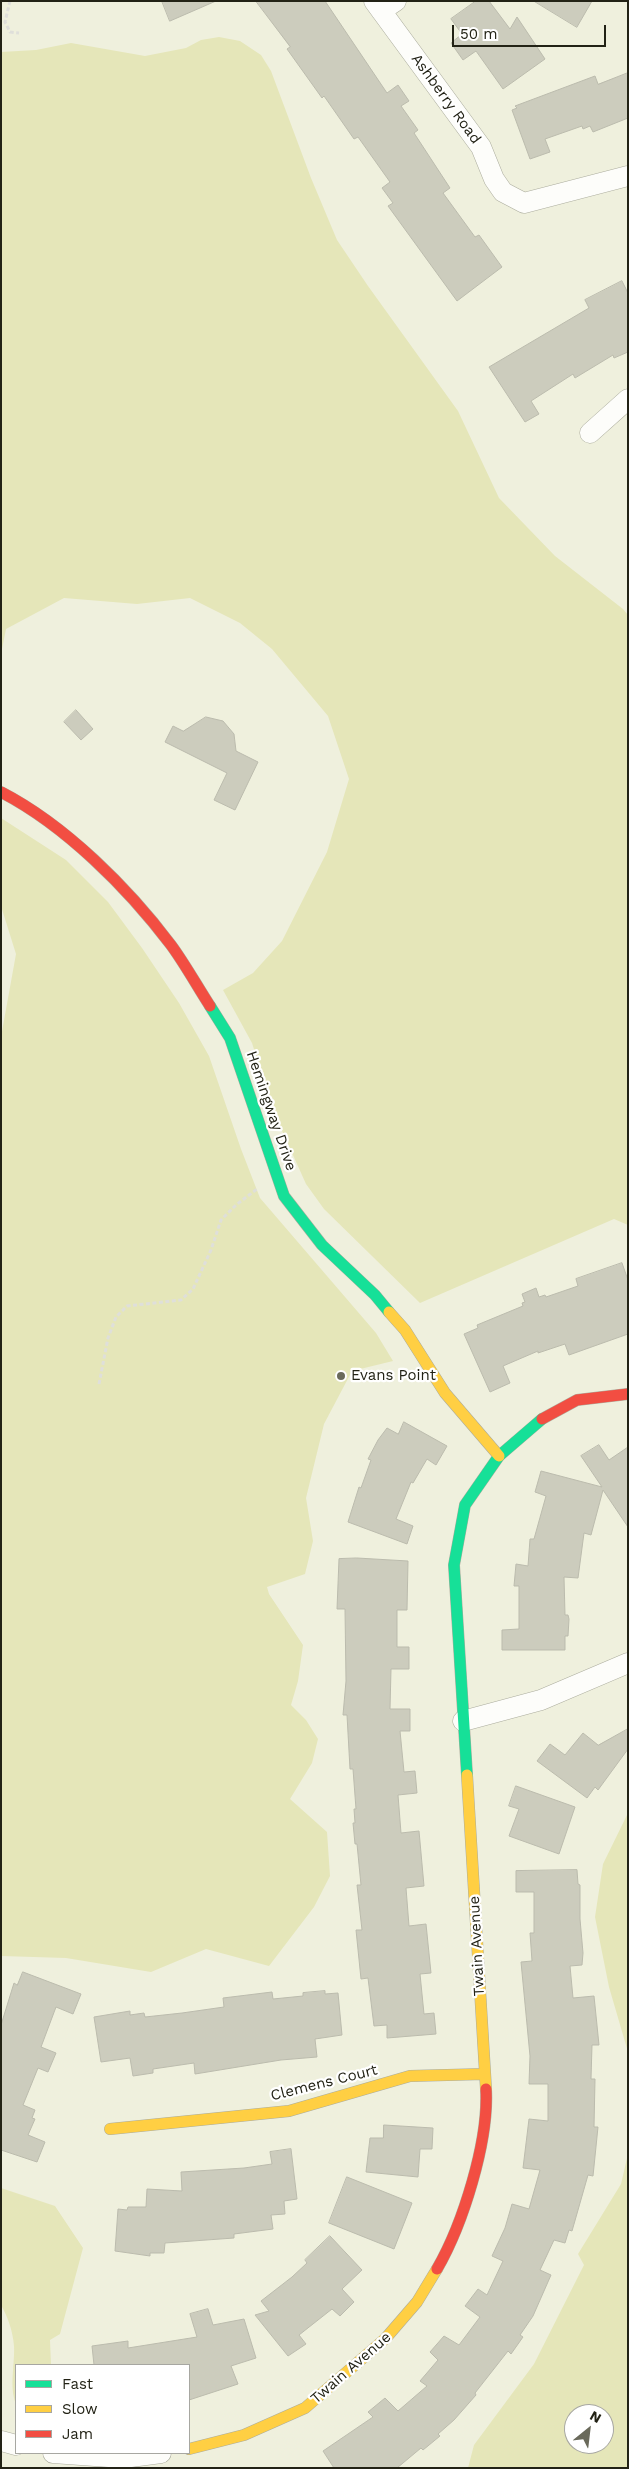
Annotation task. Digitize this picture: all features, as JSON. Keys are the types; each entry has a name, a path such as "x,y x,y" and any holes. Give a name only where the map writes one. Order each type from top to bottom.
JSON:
{"street":[{"name":"Ashberry Road","path":"384,5 481,147 494,179 503,192 524,203 628,176"},
{"path":"590,433 628,399"},
{"name":"Hemingway Drive","path":"1,792 28,806 100,864 171,944 230,1038 284,1196 322,1246 375,1295 405,1330 446,1394 499,1456"},
{"name":"Twain Avenue","path":"190,2449 211,2446 298,2413 361,2363 395,2330 425,2290 452,2240 470,2192 487,2109 454,1565 465,1504 499,1456 536,1422 577,1400 628,1394"},
{"path":"463,1721 541,1700 628,1663"},
{"name":"Clemens Court","path":"110,2130 289,2111 410,2076 484,2074"},
{"path":"1,2441 15,2445"},
{"path":"59,2454 122,2458 153,2454"}],"path":[{"path":"10,1 5,22 10,32 19,33"},
{"path":"99,1384 108,1338 116,1317 127,1306 181,1300 192,1290 211,1250 221,1220 236,1205 260,1188"}],"green space":[{"path":"219,37 240,41 261,55 271,71 311,178 337,240 458,411 499,498 555,556 623,609 628,615 628,1225 614,1219 420,1303 324,1209 306,1184 275,1115 252,1043 223,990 253,973 282,941 327,852 349,779 328,716 272,649 240,623 190,598 137,604 64,598 6,629 1,654 1,52 36,50 71,43 145,56 186,48 201,40"},
{"path":"1,818 66,860 108,902 142,948 179,1003 209,1056 260,1198 376,1333 393,1361 352,1371 324,1424 306,1498 313,1541 305,1574 267,1587 269,1594 303,1645 298,1681 291,1705 306,1720 318,1739 312,1763 290,1799 327,1832 330,1876 314,1907 269,1966 206,1949 151,1972 66,1958 1,1956 1,1037 16,954 1,906"},
{"path":"628,1813 628,2052 609,1987 595,1917 603,1864"},
{"path":"628,2154 628,2468 468,2468 474,2445 534,2364 584,2265 578,2254 621,2184"},
{"path":"1,2188 55,2206 83,2248 60,2334 50,2340 51,2364 15,2364 15,2400 13,2390 13,2341 10,2325 1,2305"}],"building":[{"path":"162,1 216,1 170,21"},
{"path":"256,1 325,1 387,93 398,85 409,101 401,106 418,130 414,133 450,188 443,193 475,237 479,235 502,267 457,301 388,206 393,203 382,188 390,182 358,137 354,139 324,96 322,98 287,49 290,47"},
{"path":"476,1 489,1 510,29 517,17 545,59 503,89 476,51 463,60 451,43 462,34 451,19"},
{"path":"534,1 592,1 577,27"},
{"path":"628,73 628,118 593,132 590,126 583,129 582,126 545,139 550,152 530,159 512,110 517,108 515,106 595,76 598,84"},
{"path":"622,281 628,293 628,352 614,358 613,355 575,378 573,374 531,401 539,414 525,422 489,367 589,308 585,300"},
{"path":"76,710 93,729 81,740 64,722"},
{"path":"206,717 223,721 234,734 236,751 258,762 235,810 214,800 227,773 165,742 173,726 183,731"},
{"path":"622,1263 628,1280 628,1334 569,1355 565,1344 538,1353 538,1351 503,1366 510,1383 490,1392 464,1334 478,1328 477,1325 523,1306 522,1303 525,1302 522,1294 536,1288 539,1297 545,1295 546,1297 578,1286 576,1279"},
{"path":"404,1422 447,1446 436,1465 427,1459 413,1483 411,1482 396,1519 413,1526 407,1544 348,1522 359,1487 361,1488 371,1460 368,1459 378,1440 387,1428 398,1434"},
{"path":"599,1445 609,1460 628,1447 628,1527 603,1490 591,1535 584,1533 578,1578 564,1577 565,1615 568,1615 569,1619 568,1636 565,1636 565,1650 502,1650 502,1630 519,1629 519,1586 514,1586 516,1564 528,1566 530,1539 534,1539 546,1496 535,1492 541,1471 602,1487 581,1456"},
{"path":"357,1558 408,1561 407,1610 397,1610 397,1647 409,1647 409,1669 391,1669 390,1709 410,1709 410,1731 400,1731 404,1772 415,1771 417,1793 398,1795 401,1833 419,1831 424,1886 406,1888 409,1926 426,1924 431,1973 420,1974 424,2014 434,2013 436,2034 387,2038 387,2025 374,2026 368,1978 361,1979 356,1930 362,1930 357,1885 361,1885 353,1823 355,1823 354,1809 356,1809 353,1769 350,1769 347,1715 343,1715 346,1681 345,1609 337,1609 339,1559"},
{"path":"628,1729 628,1749 598,1790 595,1787 587,1798 537,1761 550,1744 565,1755 583,1733 598,1745"},
{"path":"516,1786 575,1807 559,1854 509,1836 519,1809 509,1806"},
{"path":"577,1870 578,1884 580,1885 583,1953 582,1965 570,1966 573,1998 594,1996 599,2045 592,2045 591,2079 595,2079 594,2127 598,2127 593,2176 588,2175 572,2231 569,2230 565,2243 554,2240 540,2270 551,2275 533,2316 520,2335 523,2337 511,2354 508,2351 475,2393 476,2395 454,2420 438,2434 440,2436 423,2450 421,2448 397,2468 334,2468 323,2451 373,2417 368,2412 385,2398 398,2411 427,2386 420,2381 438,2360 430,2352 444,2336 459,2345 480,2317 465,2306 478,2289 487,2295 503,2261 492,2256 505,2228 512,2204 529,2209 540,2170 523,2168 529,2119 548,2121 548,2084 529,2084 530,2056 521,1962 532,1961 530,1933 534,1933 534,1892 516,1892 516,1871"},
{"path":"23,1972 81,1994 73,2014 56,2007 41,2047 56,2053 48,2072 38,2068 23,2105 35,2110 32,2118 35,2119 28,2135 45,2142 37,2162 1,2150 1,2025 14,1983 17,1985"},
{"path":"325,1991 325,1994 338,1993 342,2035 315,2039 317,2057 281,2060 195,2074 194,2063 153,2069 153,2073 133,2076 130,2058 101,2062 94,2017 130,2011 130,2015 144,2013 145,2017 182,2013 224,2007 223,1998 272,1992 273,1999 303,1996 303,1993"},
{"path":"384,2125 433,2128 432,2149 420,2149 418,2177 366,2172 370,2138 383,2138"},
{"path":"291,2149 297,2199 284,2201 285,2214 271,2215 273,2229 234,2234 234,2238 165,2243 164,2253 150,2253 150,2256 115,2251 118,2209 127,2210 128,2207 146,2207 147,2189 182,2191 181,2172 244,2168 272,2164 270,2152"},
{"path":"347,2177 412,2203 394,2249 329,2223"},
{"path":"330,2236 362,2270 342,2289 354,2302 340,2316 332,2309 299,2335 306,2344 288,2356 255,2315 269,2311 261,2301 307,2263 305,2260"},
{"path":"208,2309 213,2325 244,2319 256,2358 231,2366 238,2384 190,2400 190,2364 94,2364 92,2346 128,2341 128,2348 197,2337 190,2314"}],"traffic: fast":[{"path":"210,1006 230,1038 284,1196 322,1245 375,1295 389,1312"},
{"path":"467,1775 454,1565 465,1505 499,1456 542,1419"}],"traffic: slow":[{"path":"389,1312 405,1330 445,1393 499,1456"},
{"path":"467,1775 486,2089"},
{"path":"110,2129 289,2111 410,2076 484,2074"},
{"path":"190,2449 244,2435 305,2408 385,2339 417,2302 437,2269"}],"traffic: jam":[{"path":"1,792 49,822 94,859 115,880 171,945 210,1006"},
{"path":"542,1419 577,1400 628,1394"},
{"path":"437,2269 465,2206 479,2157 486,2110 486,2089"}],"place":[{"name":"Evans Point","path":"341,1376"}]}
